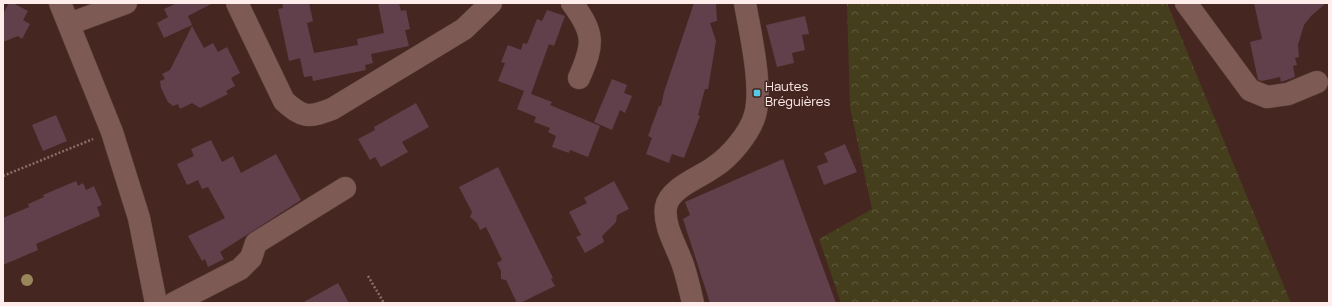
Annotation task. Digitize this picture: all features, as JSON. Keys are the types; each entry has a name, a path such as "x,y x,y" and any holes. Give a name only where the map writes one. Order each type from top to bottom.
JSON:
{"street":[{"path":"60,3 112,132 138,218 156,303"},
{"path":"69,24 126,3"},
{"path":"237,3 284,100 297,113 312,116 332,109 464,28 491,3"},
{"path":"572,3 582,17 590,36 589,54 579,78"},
{"path":"693,303 683,265 669,228 666,205 684,184 715,167 729,155 744,135 755,115 757,93 754,59 745,3"},
{"path":"1186,3 1250,90 1267,97 1288,94 1317,82"},
{"path":"174,303 240,269 251,258 256,243 345,188"}],"path":[{"path":"3,176 112,132"},
{"path":"368,276 384,303"}],"green space":[{"path":"847,3 1167,3 1291,303 841,303 819,239 872,209 850,107"}],"building":[{"path":"9,3 13,3 28,11 23,20 30,24 22,39 18,36 3,42 3,14"},
{"path":"177,3 213,3 188,16 192,25 164,38 157,23 168,17 164,9"},
{"path":"282,3 309,3 313,21 307,23 314,53 358,45 357,39 384,33 378,3 399,3 401,11 406,10 410,29 405,30 409,46 371,54 373,63 365,65 366,70 313,81 312,76 304,77 300,58 289,61 278,9 283,8"},
{"path":"694,3 716,3 717,21 710,23 716,41 708,89 705,89 698,115 700,116 684,158 672,154 669,163 646,154 652,138 648,136 659,106 661,106 664,92"},
{"path":"1254,3 1326,3 1311,16 1304,25 1298,45 1299,57 1295,58 1297,65 1293,66 1295,77 1281,82 1280,77 1262,81 1258,80 1250,42 1262,39"},
{"path":"547,10 565,16 554,46 549,44 531,94 552,102 550,105 600,126 588,157 570,150 569,153 552,147 556,136 548,132 550,128 534,122 536,117 517,109 524,91 498,81 505,63 501,62 508,45 521,50 523,43 527,44 537,19 542,21"},
{"path":"805,16 809,34 802,35 805,50 792,53 794,63 777,67 766,25"},
{"path":"192,26 204,48 213,43 218,52 227,47 240,73 231,78 235,86 226,91 228,94 200,108 192,103 180,109 178,104 173,106 168,102 161,88 160,81 165,79 162,74 170,70"},
{"path":"612,79 627,85 624,93 632,96 625,113 620,110 612,130 594,122"},
{"path":"416,103 429,127 402,142 408,152 381,167 375,157 370,160 358,139 375,130 374,127"},
{"path":"56,115 67,141 43,151 32,125"},
{"path":"211,140 222,162 233,156 241,173 276,154 301,200 220,252 224,259 208,267 205,259 202,261 188,236 225,218 208,187 202,189 198,180 187,185 177,164 194,156 191,149"},
{"path":"845,144 857,172 824,185 817,166 828,162 824,153"},
{"path":"783,159 836,303 710,303 683,219 690,215 685,202"},
{"path":"498,167 553,278 551,279 555,286 520,303 517,303 506,280 501,279 501,271 497,263 502,260 486,227 480,230 477,223 470,217 472,212 459,187"},
{"path":"76,181 78,186 83,183 86,190 94,186 102,205 97,207 100,216 36,244 38,250 3,265 3,218 29,207 28,204 44,197 43,195"},
{"path":"614,181 629,209 617,215 616,222 602,236 604,242 585,253 576,237 581,235 569,212 587,203 584,198"},
{"path":"338,283 349,303 302,303"}],"place":[{"name":"Hautes Bréguières","path":"757,93"}]}
